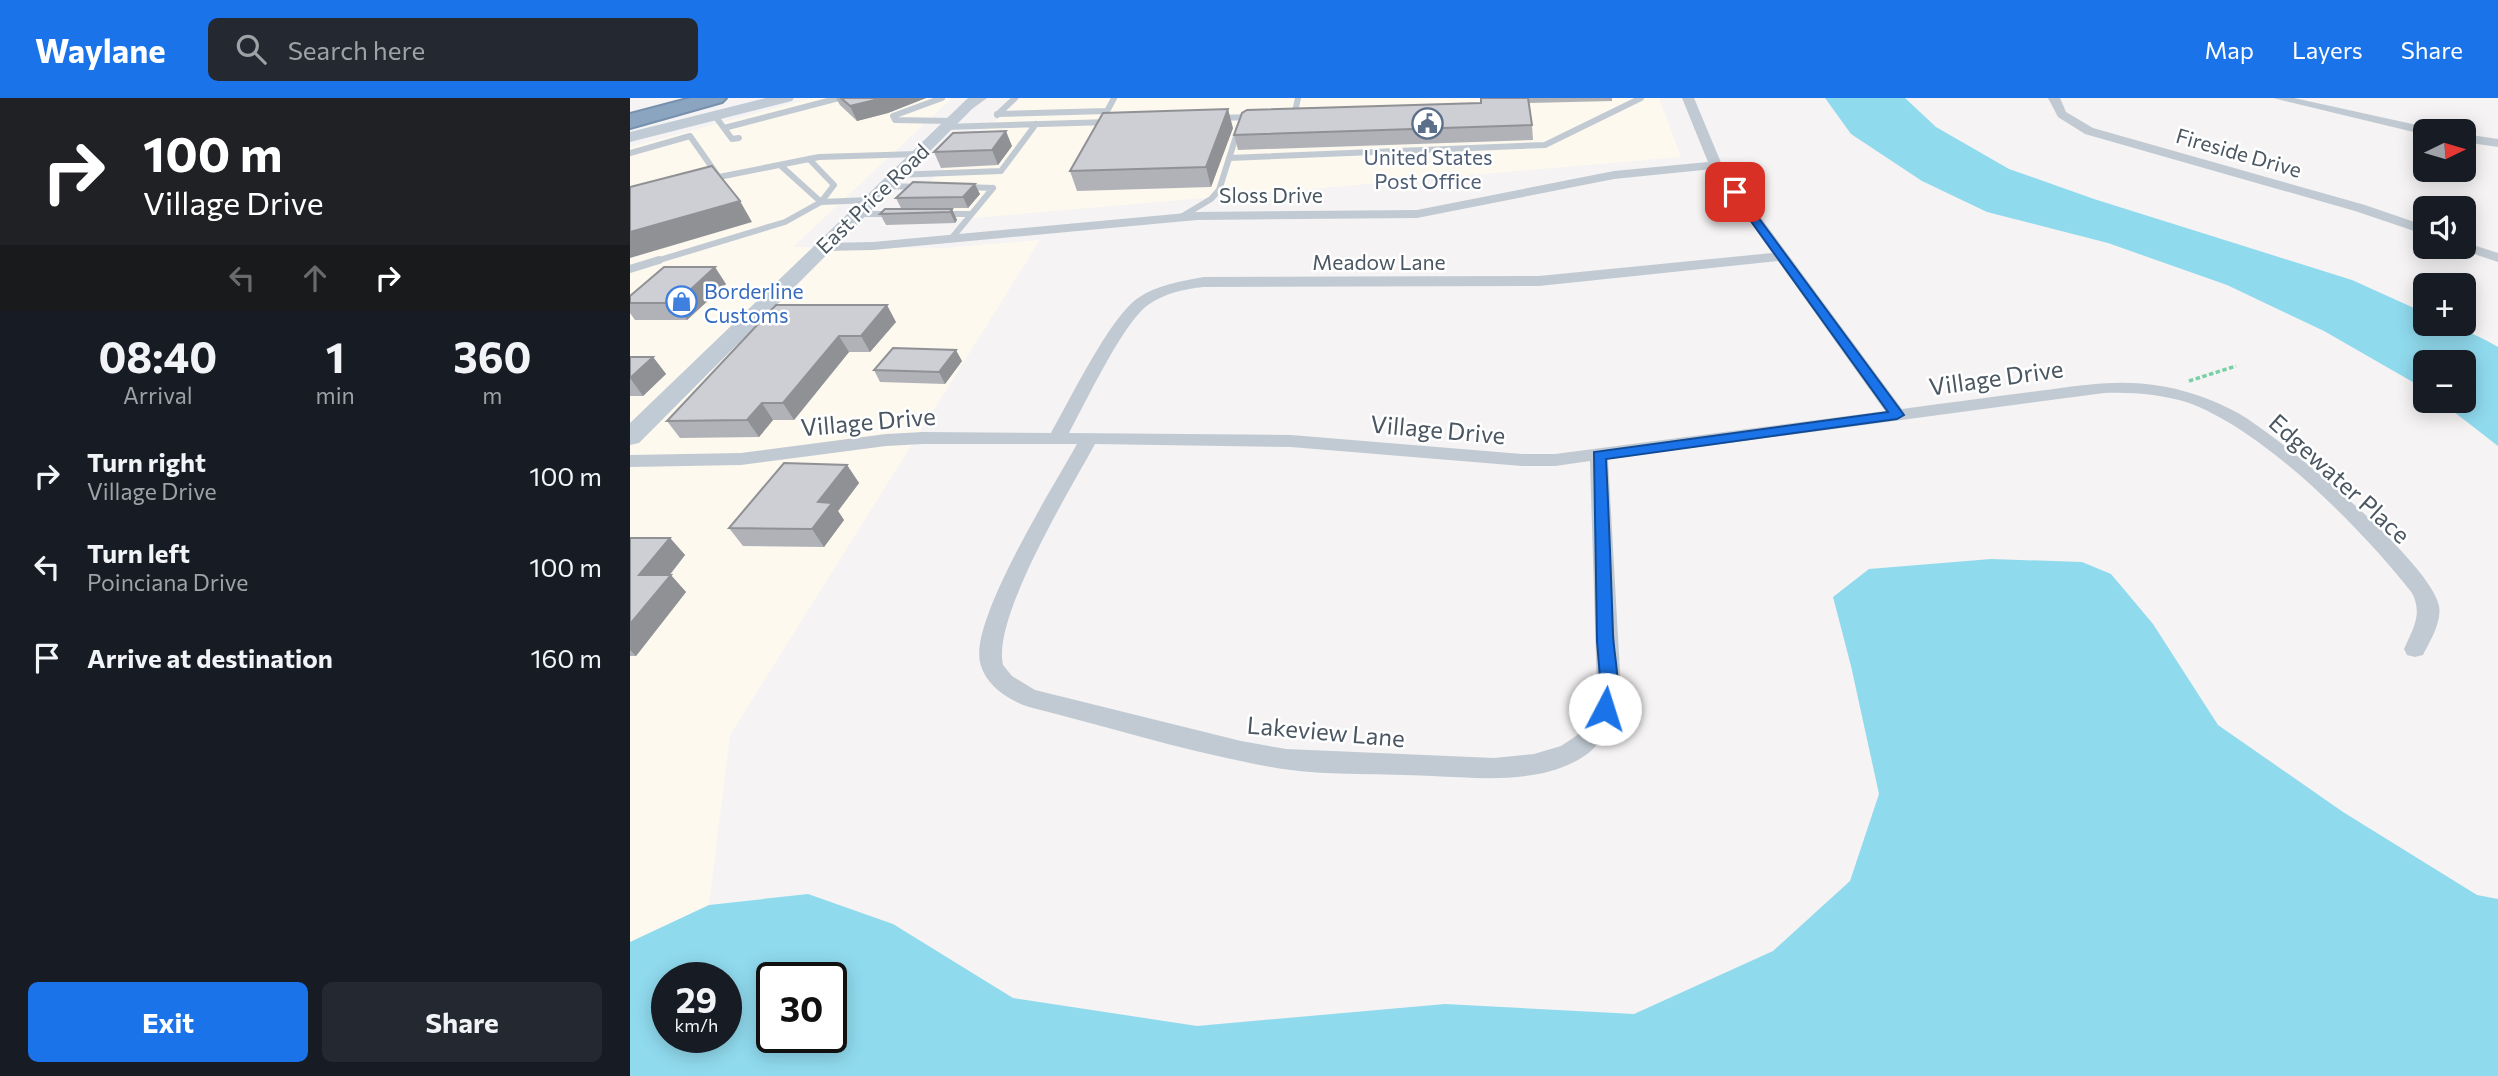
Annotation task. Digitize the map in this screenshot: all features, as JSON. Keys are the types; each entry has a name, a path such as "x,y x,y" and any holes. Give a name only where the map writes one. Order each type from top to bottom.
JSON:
{"highway":[{"path":"630,102 646,98"},
{"path":"630,119 716,110"}],"main road":[{"path":"630,137 685,131 716,110 786,98"},
{"name":"East Price Road","path":"630,437 917,154 957,128 972,101"}],"street":[{"path":"1688,98 1716,165 1897,415"},
{"name":"Fireside Drive","path":"2054,98 2055,107 2061,115 2089,131 2360,208 2413,227"},
{"path":"2279,98 2413,128"},
{"path":"2476,140 2498,143"},
{"name":"Sloss Drive","path":"822,247 873,246 1181,217 1417,214 1473,205 1592,178 1716,165"},
{"path":"2476,250 2498,258"},
{"name":"Meadow Lane","path":"1057,438 1126,316 1139,303 1165,289 1204,282 1539,281 1781,256"},
{"name":"Village Drive","path":"630,461 741,459 911,438 1291,441 1522,460 1599,455 2104,388 2136,386 2161,389"},
{"name":"Edgewater Place","path":"2161,389 2221,411 2273,445 2381,544 2418,585 2428,603 2428,619 2415,649"},
{"name":"Lakeview Lane","path":"1089,438 1006,599 991,639 990,660 997,676 1010,688 1029,698 1274,757 1494,768 1525,768 1553,762 1578,749 1594,730 1605,709 1609,690 1599,455"}],"lane":[{"path":"739,138 732,139 716,110 839,98"},
{"path":"942,98 893,116 895,120 957,128 1114,122"},
{"path":"983,126 1015,98"},
{"path":"1101,122 1114,98"},
{"path":"1294,116 1298,98"},
{"path":"1229,158 1545,145 1641,98"},
{"path":"820,100 830,112"},
{"path":"998,114 1107,111"},
{"path":"1281,116 1308,115"},
{"path":"1204,119 1268,117"},
{"path":"1181,217 1211,199 1219,190 1242,118"},
{"path":"890,181 1001,171 1036,124"},
{"path":"630,153 685,131 718,176"},
{"path":"706,180 809,159 917,154"},
{"path":"630,269 786,222 821,202 834,185 809,159"},
{"path":"780,165 821,202 870,200"},
{"path":"890,181 925,187"},
{"path":"951,239 993,188 952,187"},
{"path":"856,214 907,214"},
{"path":"933,214 971,214"}],"path":[{"path":"2161,389 2236,366"}],"shaded area":[{"path":"814,98 952,98 793,247 944,248 1040,240 730,735 709,905 630,942 630,147"},
{"path":"1021,98 1659,98 1681,157 881,226"}],"water":[{"path":"1825,98 1905,98 1936,127 2009,169 2094,199 2352,280 2413,308 2413,336 2476,336 2489,342 2498,347 2498,446 2455,413 2476,413 2476,350 2413,350 2413,382 2324,331 2227,285 2108,243 1987,212 1922,181 1851,134"},
{"path":"1991,559 2082,562 2111,574 2153,624 2218,725 2343,812 2477,895 2498,899 2498,1076 630,1076 630,942 709,905 808,894 893,924 1013,998 1197,1026 1445,1004 1634,1014 1773,951 1850,881 1879,794 1833,597 1869,569"}],"building":[{"path":"841,98 883,98 850,106"},
{"path":"1481,98 1528,98 1532,125 1234,135 1242,113 1247,110 1481,103"},
{"path":"1228,109 1206,167 1070,171 1103,113"},
{"path":"1006,131 992,150 934,152 953,133"},
{"path":"712,166 740,201 630,232 630,187"},
{"path":"913,182 975,184 963,197 896,198"},
{"path":"885,209 952,209 950,212 880,214"},
{"path":"664,267 715,267 676,303 630,303 630,296"},
{"path":"776,305 887,305 861,336 839,336 783,403 762,403 747,420 667,421"},
{"path":"893,348 956,350 939,372 874,370"},
{"path":"630,357 653,357 630,378"},
{"path":"784,463 847,465 818,502 832,503 812,529 729,528"},
{"path":"630,538 670,538 639,575 671,575 630,624"}],"place":[{"name":"United States Post Office","path":"1428,124"},
{"name":"Borderline Customs","path":"681,302"}],"route":[{"path":"1605,709 1609,690 1599,455 1897,415 1735,192"}]}
